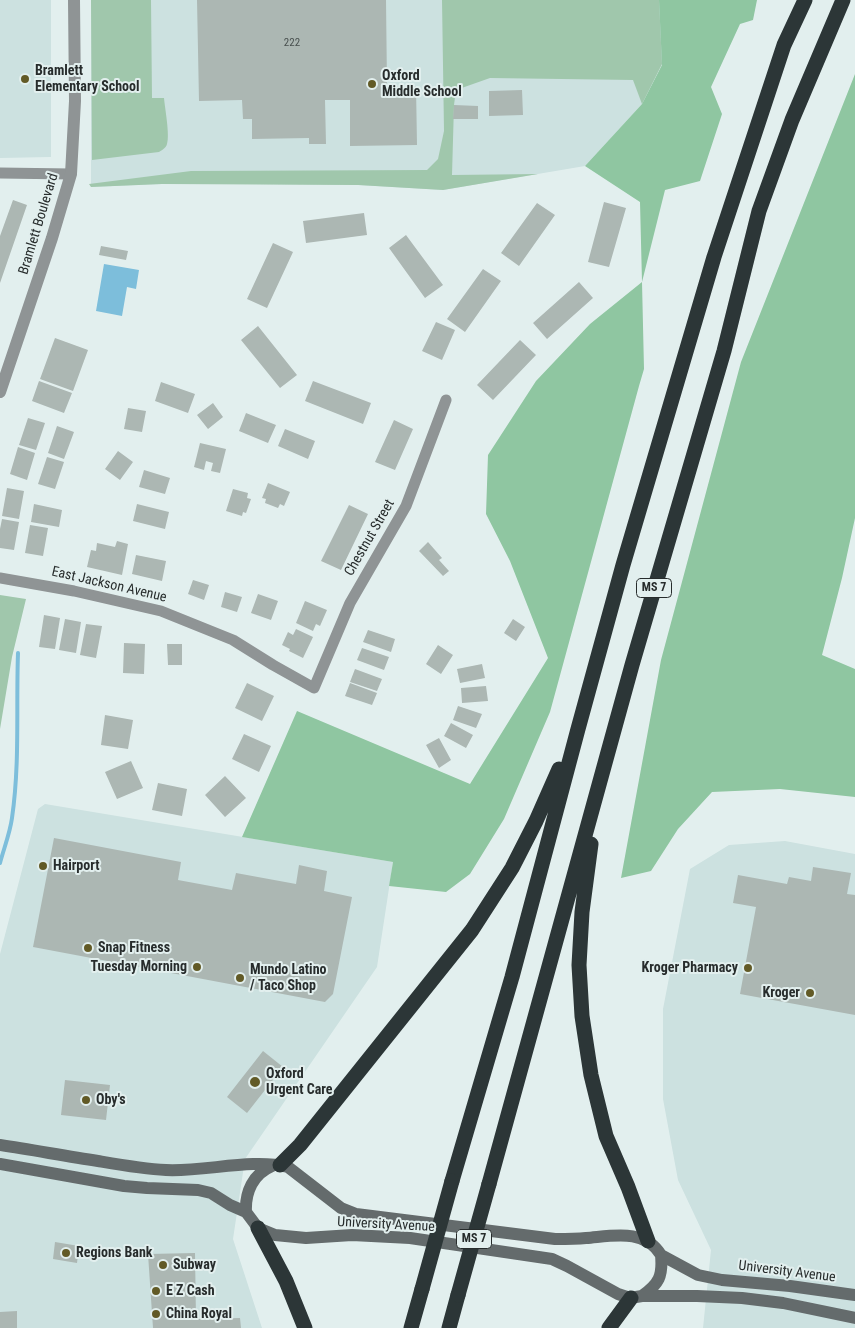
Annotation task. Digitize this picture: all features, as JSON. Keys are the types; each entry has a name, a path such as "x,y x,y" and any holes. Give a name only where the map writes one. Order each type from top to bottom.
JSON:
{"highway":[{"name":"MS 7","path":"411,1328 512,978 623,565 714,257 784,45 805,0"},
{"name":"MS 7","path":"449,1328 632,665 724,351 760,211 792,120 843,0"},
{"path":"277,1165 309,1135 472,930 512,868 536,821 578,729"},
{"path":"598,791 580,938 579,965 582,1016 591,1075 606,1136 648,1241"},
{"path":"258,1228 286,1281 305,1328"},
{"path":"609,1328 637,1297"}],"main road":[{"path":"0,1144 128,1166 167,1170 277,1165"},
{"path":"0,1164 124,1186 198,1190 211,1194 246,1212 258,1228"},
{"path":"246,1212 245,1202 247,1195 257,1174 266,1168 277,1165"},
{"name":"University Avenue","path":"277,1165 288,1167 309,1182 326,1198 341,1208 356,1214 555,1239 616,1235 634,1236 648,1241 661,1255 698,1275 722,1280 790,1286 855,1295"},
{"name":"University Avenue","path":"258,1228 275,1235 300,1238 352,1235 410,1238 552,1259 618,1294 637,1297 697,1296 742,1298 783,1303 855,1318"},
{"path":"637,1297 650,1290 658,1280 662,1268 661,1255"}],"street":[{"name":"Bramlett Boulevard","path":"0,392 52,238 71,174 75,101 74,0"},
{"path":"0,173 71,174"},
{"name":"Chestnut Street","path":"314,688 350,603 406,506 446,400"},
{"name":"East Jackson Avenue","path":"0,578 74,591 161,611 233,640 314,688"}],"shaded area":[{"name":"Bramlett Elementary School","path":"0,0 51,0 51,157 0,158"},
{"name":"Oxford Middle School","path":"91,0 694,0 642,104 585,166 443,190 358,185 250,184 162,184 91,187"},
{"path":"45,804 393,862 377,967 245,1159 233,1239 262,1328 0,1328 0,954 38,809"},
{"path":"785,841 855,854 855,1328 703,1328 711,1250 678,1180 663,1099 663,1009 690,869 729,845"}],"green space":[{"path":"91,0 151,0 152,98 164,98 168,128 168,140 164,149 159,152 92,160"},
{"path":"442,0 659,0 662,64 642,104 633,80 490,78 456,90 452,175 538,174 443,190 358,185 162,184 91,187 89,184 191,171 427,170 438,159 444,131"},
{"path":"659,0 757,0 753,20 740,24 711,87 722,114 700,181 665,190 642,282 640,202 585,166 642,104 662,65"},
{"path":"855,74 855,518 822,655 855,669 855,797 780,789 712,792 678,829 651,871 621,878 661,660 741,362"},
{"path":"642,282 644,369 550,712 504,819 470,874 446,892 389,886 393,862 242,837 297,711 470,784 548,658 510,561 486,514 488,455 536,381 590,324"},
{"path":"0,595 26,599 12,657 0,729"}],"water":[{"path":"104,264 139,270 136,289 127,287 122,316 96,311"}],"building":[{"path":"197,0 386,0 387,86 416,86 417,145 350,146 350,100 325,100 326,144 309,144 309,138 252,139 252,119 243,119 242,100 199,101"},
{"path":"522,90 523,115 489,116 489,91"},
{"path":"454,105 478,106 478,119 453,119"},
{"path":"13,200 27,205 0,283 0,236"},
{"path":"604,202 626,208 609,267 588,262"},
{"path":"537,203 555,215 519,266 501,253"},
{"path":"364,213 367,235 306,243 303,221"},
{"path":"406,235 443,285 425,298 389,248"},
{"path":"273,243 293,252 267,308 247,299"},
{"path":"101,246 128,251 126,260 99,255"},
{"path":"483,269 501,281 465,332 447,319"},
{"path":"579,282 593,298 547,339 533,323"},
{"path":"436,322 455,330 442,360 422,351"},
{"path":"258,326 297,375 280,388 241,340"},
{"path":"55,338 88,350 73,391 40,379"},
{"path":"520,340 536,355 493,400 477,385"},
{"path":"39,381 72,393 64,413 32,401"},
{"path":"313,381 371,403 363,424 305,401"},
{"path":"161,382 195,394 188,413 155,401"},
{"path":"213,403 223,417 208,429 197,415"},
{"path":"128,408 146,411 142,432 124,429"},
{"path":"246,413 276,425 268,443 239,431"},
{"path":"28,418 45,423 36,450 19,445"},
{"path":"394,420 413,429 395,470 375,462"},
{"path":"57,426 74,432 64,459 48,453"},
{"path":"285,429 315,441 308,459 278,446"},
{"path":"200,443 226,449 220,473 211,471 213,463 206,461 204,470 194,467"},
{"path":"18,447 35,453 27,480 10,474"},
{"path":"118,451 133,462 120,480 105,469"},
{"path":"47,457 64,462 55,489 38,484"},
{"path":"144,470 170,478 165,494 139,487"},
{"path":"268,483 290,492 284,506 280,504 278,508 265,503 266,499 262,498"},
{"path":"7,488 24,491 19,519 2,516"},
{"path":"233,489 248,493 247,498 251,499 246,513 243,512 242,516 226,511"},
{"path":"34,504 62,510 59,527 31,522"},
{"path":"137,504 169,512 165,529 133,521"},
{"path":"349,505 368,514 341,570 321,561"},
{"path":"2,519 19,522 14,550 0,548"},
{"path":"30,525 48,528 43,556 25,553"},
{"path":"117,541 128,544 122,575 87,567 91,550 96,551 97,543 115,547"},
{"path":"428,542 442,558 439,560 449,571 443,576 419,551"},
{"path":"136,555 166,561 162,581 132,574"},
{"path":"193,580 209,585 204,600 188,594"},
{"path":"225,592 242,597 237,612 221,607"},
{"path":"258,594 278,601 271,620 251,613"},
{"path":"305,601 327,610 320,626 316,624 313,631 296,623"},
{"path":"44,615 60,618 55,649 39,647"},
{"path":"65,619 81,622 76,653 59,650"},
{"path":"513,619 525,627 516,641 504,633"},
{"path":"86,624 102,626 96,658 80,655"},
{"path":"296,629 313,637 303,658 282,645 288,632 293,635"},
{"path":"368,630 395,639 391,652 363,642"},
{"path":"124,643 145,644 144,674 123,673"},
{"path":"167,644 182,644 182,665 168,665"},
{"path":"438,645 453,655 441,674 426,664"},
{"path":"362,648 389,657 384,670 357,660"},
{"path":"482,664 485,678 460,683 457,669"},
{"path":"355,669 382,679 377,691 350,682"},
{"path":"247,683 274,696 262,721 235,708"},
{"path":"350,683 377,693 372,705 345,696"},
{"path":"486,686 488,701 462,703 461,688"},
{"path":"458,706 482,714 476,728 453,720"},
{"path":"105,715 133,720 128,749 101,745"},
{"path":"451,723 473,735 466,748 444,736"},
{"path":"244,734 271,746 259,772 232,759"},
{"path":"439,738 451,760 439,768 426,745"},
{"path":"131,761 143,788 117,799 105,772"},
{"path":"225,776 246,798 225,817 205,795"},
{"path":"158,783 187,789 182,816 152,810"},
{"path":"54,838 181,862 178,880 232,890 236,873 296,884 299,865 327,871 324,891 352,897 333,994 325,1002 33,947"},
{"path":"813,867 851,873 847,894 855,895 855,1015 740,994 756,907 733,903 738,875 787,884 789,877 811,881"},
{"name":"Oxford Urgent Care","path":"263,1051 283,1067 247,1113 227,1097"},
{"name":"Oby's","path":"65,1080 110,1085 106,1120 61,1115"},
{"name":"Regions Bank","path":"55,1242 79,1246 77,1263 53,1259"},
{"path":"195,1253 196,1319 240,1318 241,1328 153,1328 148,1254"},
{"path":"17,1311 17,1328 0,1328 0,1312"}],"waterway":[{"path":"0,863 10,829 14,797 17,756 18,653"}],"place":[{"name":"Bramlett Elementary School","path":"25,79"},
{"name":"Oxford Middle School","path":"372,84"},
{"name":"Hairport","path":"43,866"},
{"name":"Snap Fitness","path":"88,948"},
{"name":"Tuesday Morning","path":"197,967"},
{"name":"Kroger Pharmacy","path":"748,968"},
{"name":"Mundo Latino / Taco Shop","path":"240,978"},
{"name":"Kroger","path":"810,993"},
{"name":"Oxford Urgent Care","path":"255,1082"},
{"name":"Oby's","path":"86,1100"},
{"name":"Regions Bank","path":"66,1253"},
{"name":"Subway","path":"163,1265"},
{"name":"E Z Cash","path":"156,1291"},
{"name":"China Royal","path":"156,1314"}]}
